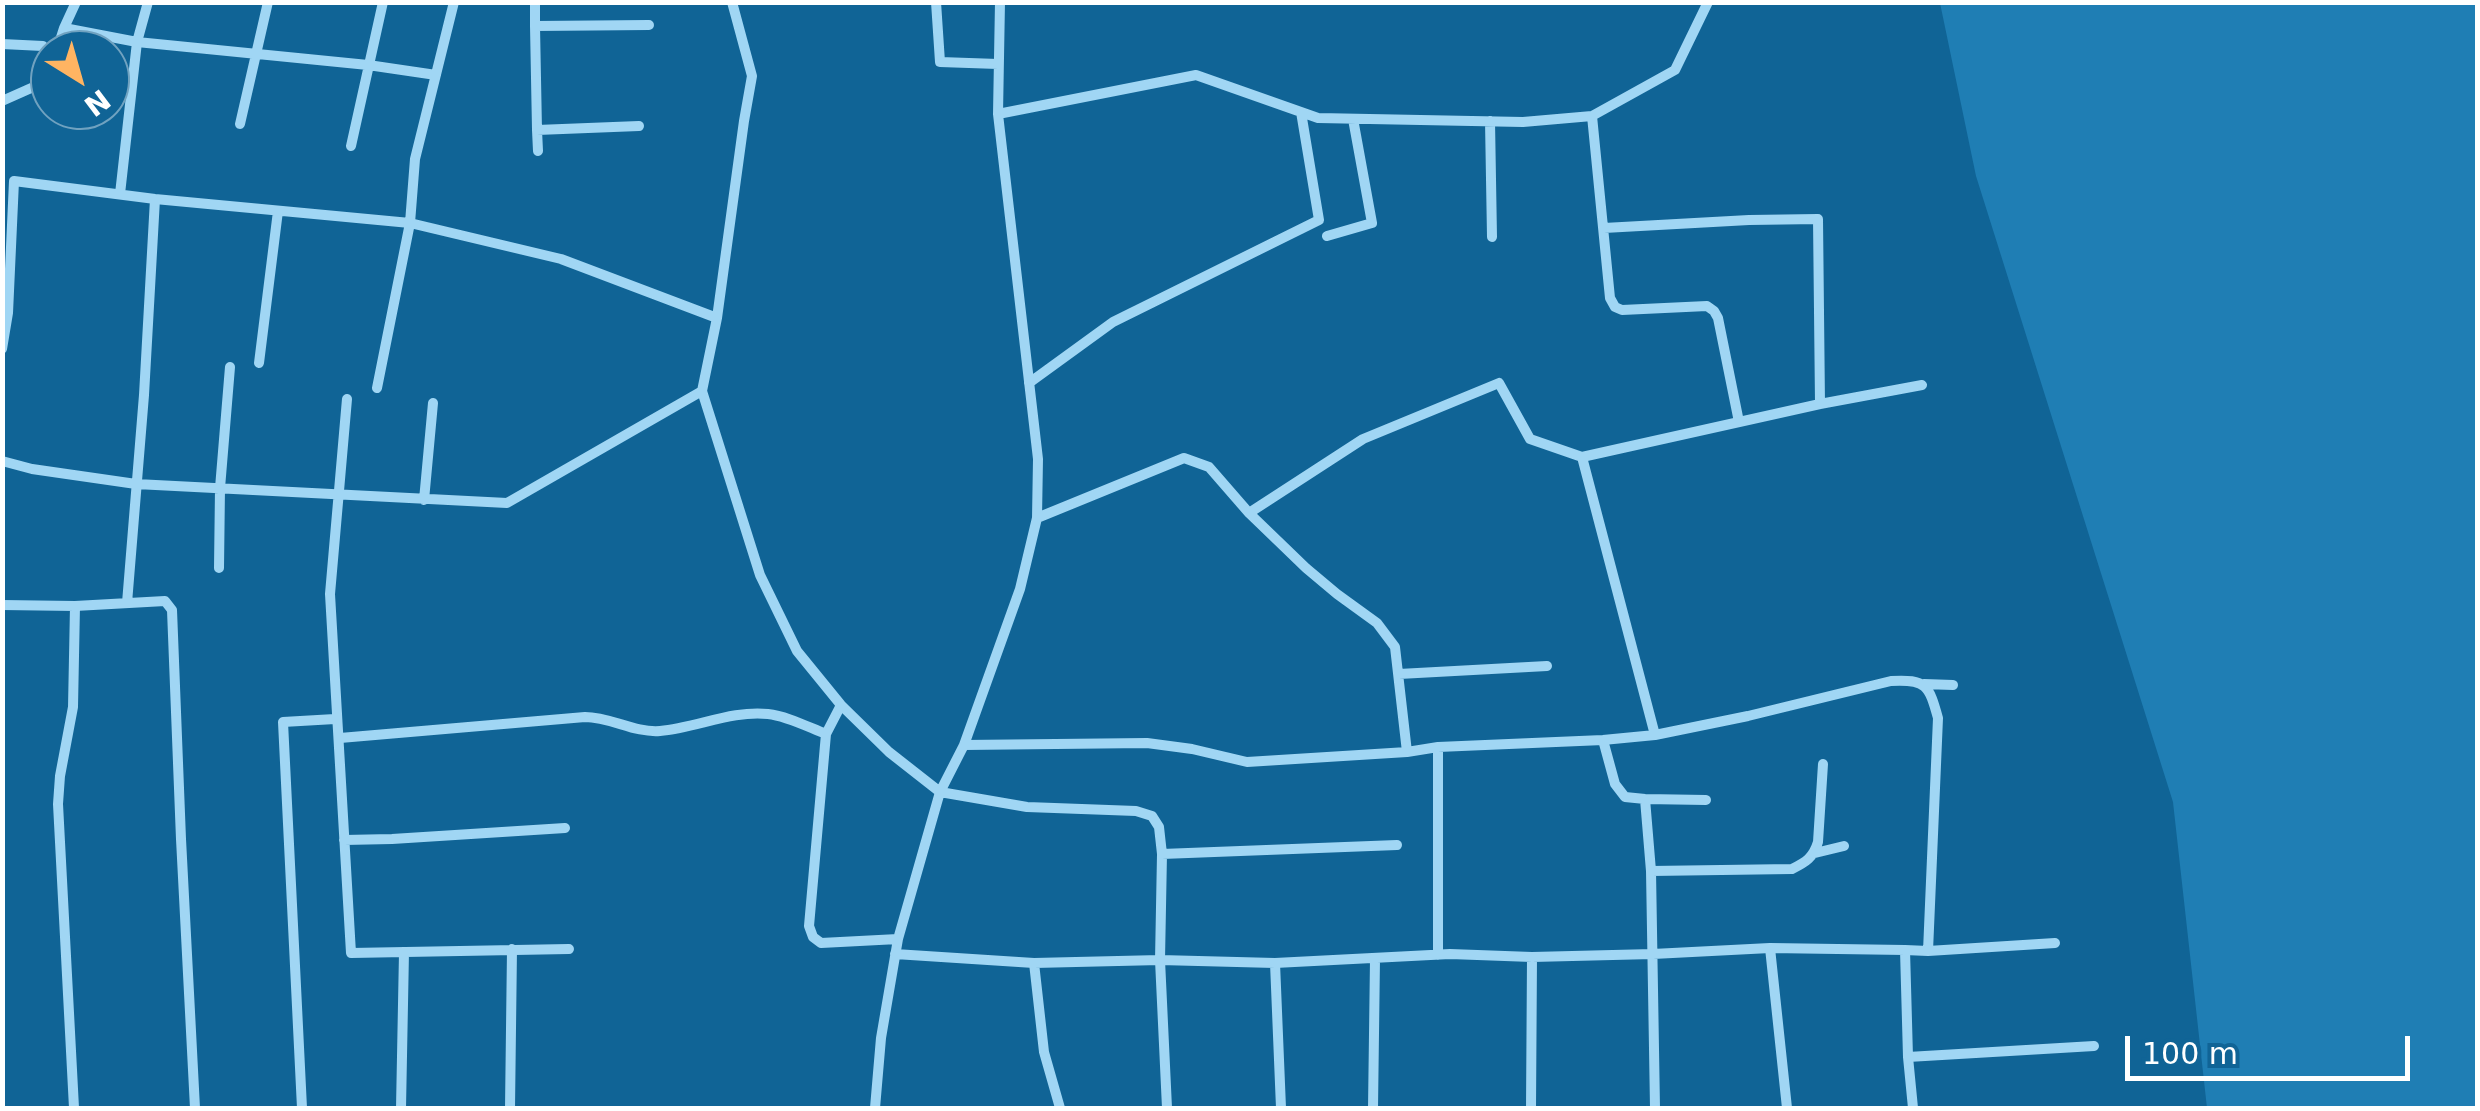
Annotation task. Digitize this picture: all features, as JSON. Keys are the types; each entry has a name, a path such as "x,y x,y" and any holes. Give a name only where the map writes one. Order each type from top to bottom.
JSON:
{"street":[{"path":"76,2 64,28 137,42 436,75"},
{"path":"120,194 137,42 148,2"},
{"path":"240,124 268,2"},
{"path":"351,146 383,2"},
{"path":"377,388 410,223 415,160 454,2"},
{"path":"535,2 538,151"},
{"path":"732,2 752,76 717,318 702,391 760,575 797,651 841,706 889,752 940,792 1028,807 1136,811 1152,816 1159,828 1162,854 1160,960 1167,1108"},
{"path":"936,2 940,62 998,64"},
{"path":"875,1108 881,1038 898,939 940,792 964,746 1020,589 1037,518 1038,459 998,114 1000,2"},
{"path":"998,114 1196,75 1318,118 1523,122 1592,116 1675,70 1708,2"},
{"path":"536,26 649,25"},
{"path":"2,44 30,45"},
{"path":"2,101 30,89"},
{"path":"1029,383 1113,322 1320,220 1301,112"},
{"path":"1592,116 1610,298 1622,310 1707,306 1714,311 1739,422"},
{"path":"1327,236 1372,223 1353,119"},
{"path":"1490,122 1492,237"},
{"path":"537,130 639,126"},
{"path":"2,349 8,313 14,181 155,199 410,223 561,259 717,318"},
{"path":"127,604 155,199"},
{"path":"259,363 278,210"},
{"path":"1604,228 1818,219 1820,404"},
{"path":"218,568 230,368"},
{"path":"1248,513 1363,439 1499,383 1530,439 1582,457 1922,385"},
{"path":"2,461 136,484 507,503 702,391"},
{"path":"348,398 330,594 351,953 569,948"},
{"path":"424,500 433,403"},
{"path":"1582,457 1654,736"},
{"path":"1037,518 1184,458 1209,467 1248,513 1326,586 1378,623 1395,647 1407,752"},
{"path":"2,605 166,601 172,610 195,1108"},
{"path":"74,1108 58,804 73,707 75,606"},
{"path":"1399,674 1547,666"},
{"path":"964,746 1147,743 1192,748 1247,762 1603,740 1654,736 1891,681 1953,684"},
{"path":"1924,684 1932,694 1938,718 1928,950"},
{"path":"841,706 826,734 809,926 813,937 821,943 898,939"},
{"path":"340,738 600,717 641,730 658,731 750,714 769,714 826,734"},
{"path":"302,1108 283,722 336,719"},
{"path":"1603,740 1615,784 1625,797 1706,800"},
{"path":"1438,748 1444,955"},
{"path":"1651,871 1792,869 1808,862 1818,842 1823,764"},
{"path":"1645,800 1651,871 1655,1108"},
{"path":"344,840 565,828"},
{"path":"1162,854 1396,844"},
{"path":"1815,853 1844,846"},
{"path":"895,954 1034,964 1274,962 1467,954 1532,958 1770,948 1928,950 2056,943"},
{"path":"1770,948 1787,1108"},
{"path":"510,1108 512,949"},
{"path":"1905,950 1913,1108"},
{"path":"401,1108 404,952"},
{"path":"1531,1108 1532,958"},
{"path":"1373,1108 1375,959"},
{"path":"1274,962 1281,1108"},
{"path":"1034,964 1044,1052 1060,1108"},
{"path":"1908,1057 2094,1046"}],"shaded area":[{"path":"1940,3 2477,3 2477,1108 2207,1108 2173,802 1976,176"}]}
